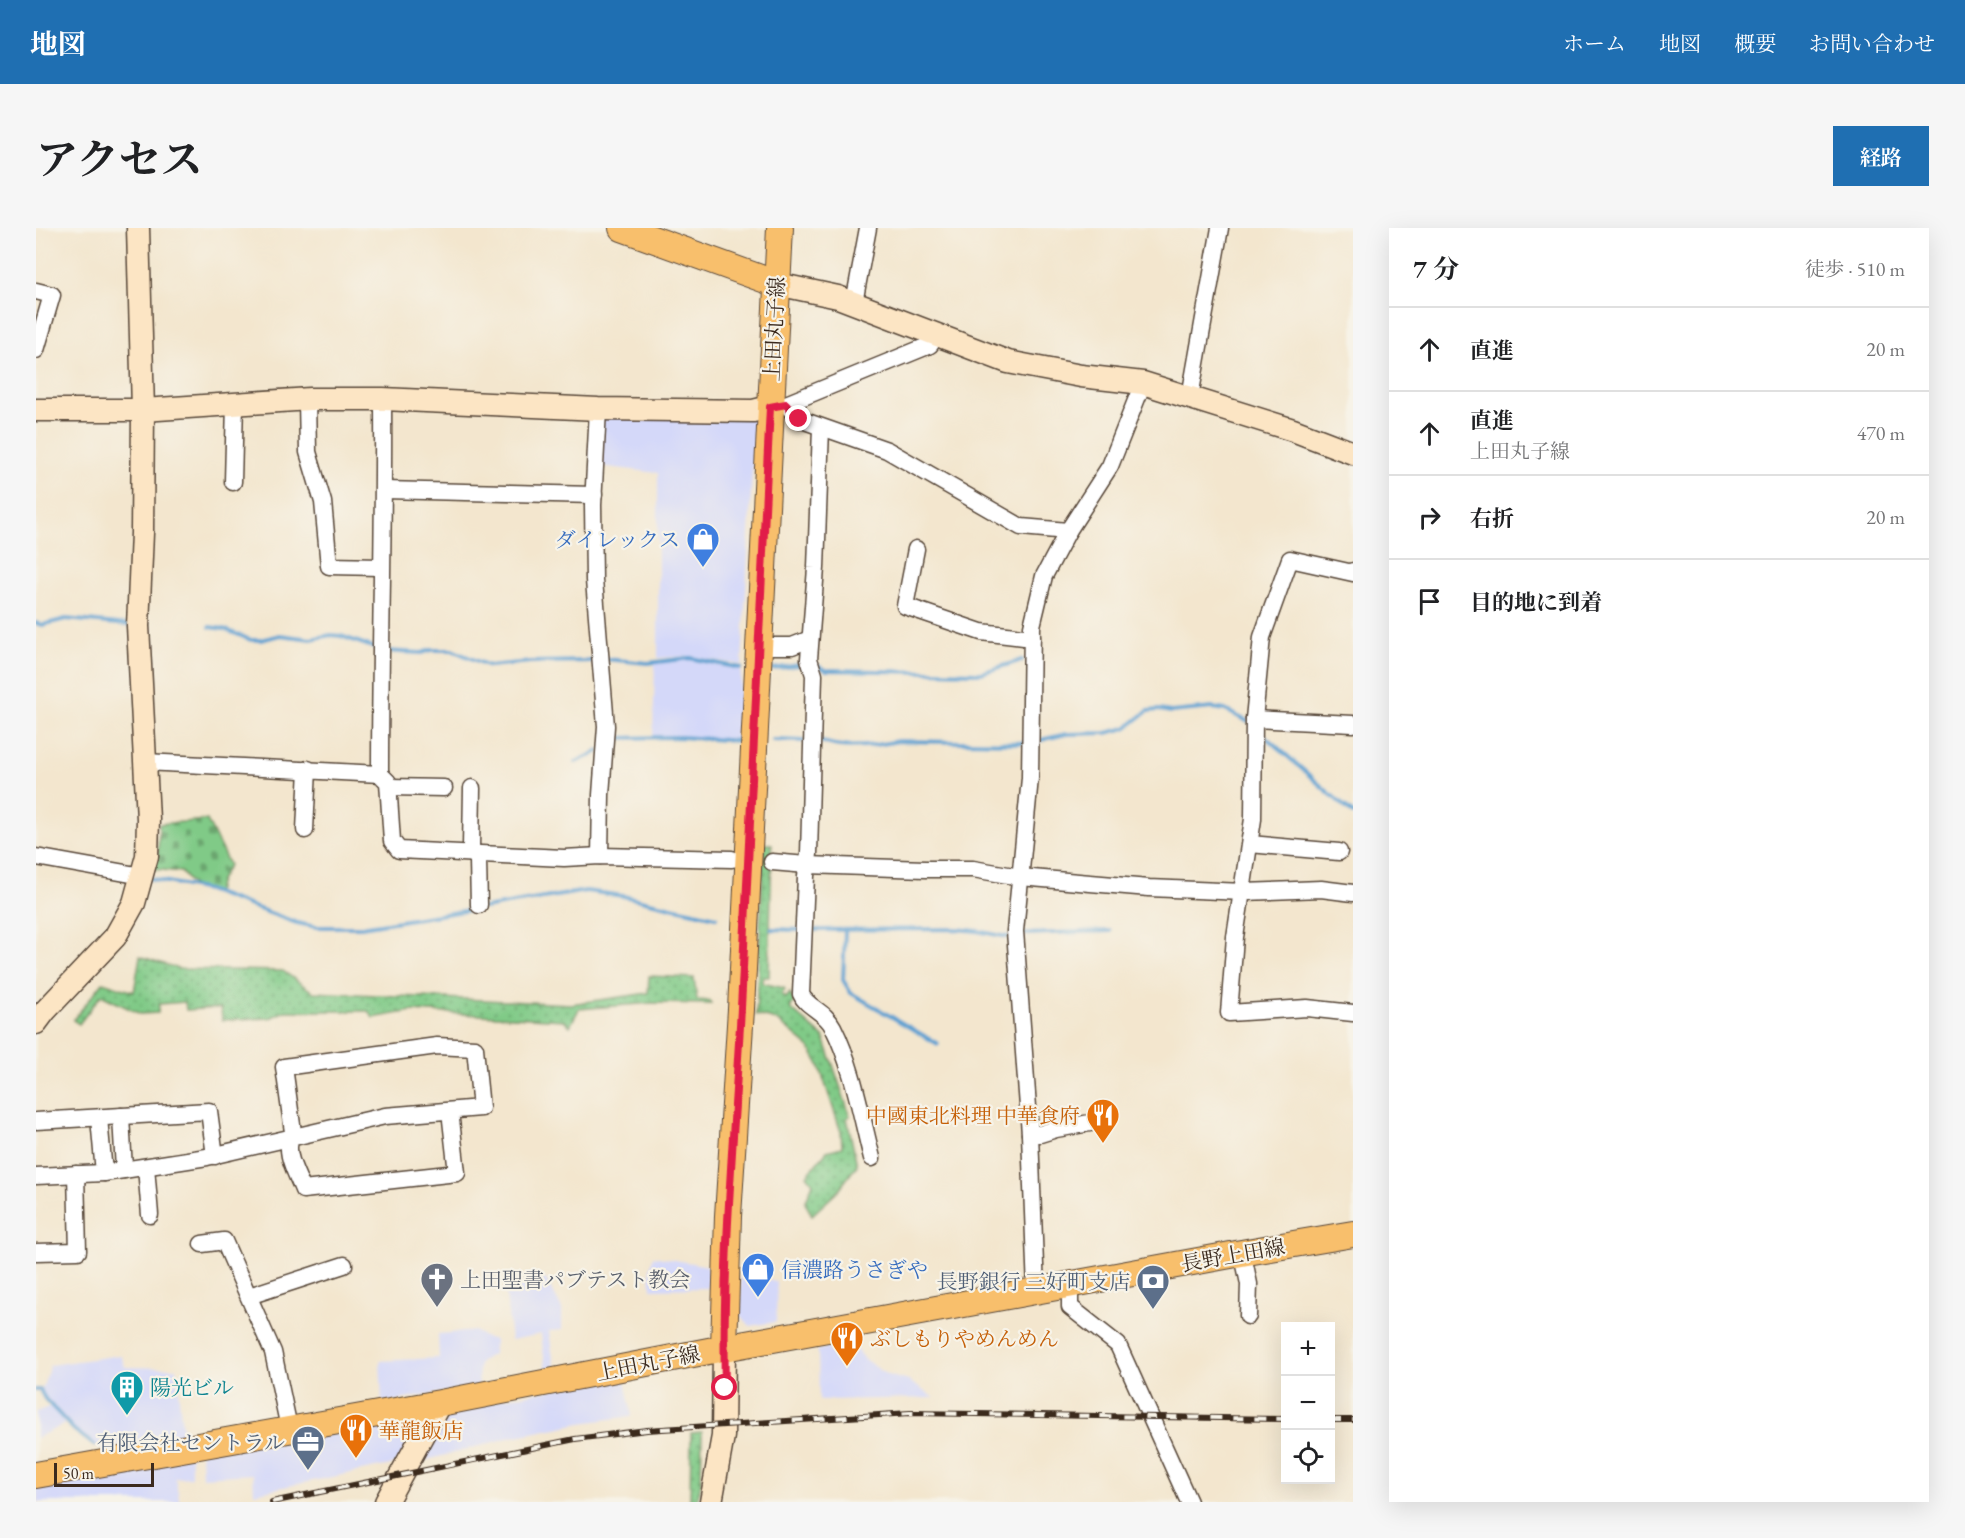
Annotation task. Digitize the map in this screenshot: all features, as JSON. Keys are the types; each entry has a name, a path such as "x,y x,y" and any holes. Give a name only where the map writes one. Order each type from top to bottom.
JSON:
{"main road":[{"path":"622,228 777,284"},
{"name":"上田丸子線","path":"36,1475 289,1428 440,1403 724,1348 728,1216 758,646 778,405 777,284 780,228"},
{"name":"長野上田線","path":"724,1348 1353,1234"}],"street":[{"path":"36,1023 116,937 134,903 147,856 138,626 142,533 143,410 138,228"},
{"path":"854,303 868,228"},
{"path":"1190,397 1220,228"},
{"path":"777,284 838,297 936,333 983,354 1031,367 1081,376 1143,383 1293,430 1353,453"},
{"path":"36,291 52,295 36,350"},
{"path":"36,410 143,410 307,399 383,399 598,409 753,411 778,405 930,345 936,333"},
{"path":"1036,1291 1030,1134 1016,931 1030,778 1032,626 1044,576 1068,531 1110,466 1143,383"},
{"path":"307,399 308,452 323,502 329,566 381,567"},
{"path":"383,399 384,490 381,567 384,780 392,841 399,850 564,858 600,856 732,859"},
{"path":"233,482 235,403"},
{"path":"778,405 799,419 886,450 1021,527 1068,531"},
{"path":"598,409 594,495 594,580 606,726 601,795 600,856"},
{"path":"821,428 816,568 809,659 814,675 809,854 801,994 805,1002 826,1017 843,1049 872,1158"},
{"path":"384,490 594,495"},
{"path":"916,549 905,606 981,632 1032,638"},
{"path":"1353,571 1353,573 1290,559 1262,637 1254,719 1250,844 1236,937 1229,1013 1307,1008 1353,1013"},
{"path":"758,646 792,646 810,639"},
{"path":"1254,719 1353,724"},
{"path":"145,762 308,769 444,788"},
{"path":"305,830 308,769"},
{"path":"472,789 471,848 478,860 479,905"},
{"path":"1250,844 1339,852"},
{"path":"36,857 142,876"},
{"path":"772,862 807,866 973,868 1020,877 1149,888 1244,892 1321,890 1353,893"},
{"path":"36,1176 104,1173 146,1167 215,1156 288,1140 385,1116 481,1108 475,1048 437,1046 284,1067 293,1132 288,1140 288,1150 303,1190 457,1173 450,1111"},
{"path":"36,1121 209,1111 215,1156"},
{"path":"121,1116 124,1170"},
{"path":"99,1118 104,1173"},
{"path":"1030,1134 1107,1120"},
{"path":"146,1167 150,1215"},
{"path":"36,1252 78,1251 76,1174"},
{"path":"202,1244 224,1241 273,1352 289,1428"},
{"path":"1247,1252 1244,1260 1249,1284 1248,1316"},
{"path":"249,1296 344,1265"},
{"path":"1070,1286 1070,1307 1118,1345 1189,1502"},
{"path":"711,1502 723,1436 724,1348"},
{"path":"386,1502 440,1403"}],"shaded area":[{"path":"602,417 755,418 742,665 690,656 658,658 658,473 600,466"},
{"path":"690,660 741,670 739,739 653,736 655,664"},
{"path":"653,1256 708,1266 708,1288 651,1289 650,1269"},
{"name":"信濃路うさぎや","path":"741,1275 777,1282 776,1322 750,1326 740,1314"},
{"path":"546,1279 562,1309 562,1330 549,1331 555,1371 546,1373 541,1334 511,1340 505,1287"},
{"path":"475,1331 495,1340 493,1354 481,1361 479,1365 478,1386 382,1403 380,1361 439,1358 438,1334"},
{"name":"ぶしもりやめんめん","path":"850,1342 864,1359 887,1375 909,1381 934,1398 819,1400 818,1350"},
{"path":"121,1355 125,1367 176,1368 183,1437 129,1449 117,1445 101,1448 75,1429 42,1390 50,1365"},
{"path":"624,1376 632,1416 581,1423 512,1437 416,1463 435,1424 453,1408"},
{"path":"51,1406 65,1424 36,1438 36,1412"},
{"path":"414,1414 417,1435 400,1463 254,1493 253,1474 202,1477 201,1451"},
{"path":"191,1453 191,1477 175,1478 180,1502 38,1502 36,1487"}],"green space":[{"path":"207,820 229,865 220,880 217,892 193,886 181,872 153,869 158,857 159,824"},
{"path":"764,844 772,844 769,977 763,977 762,983 784,988 781,994 786,998 790,993 794,1002 790,1008 824,1038 850,1116 847,1118 857,1165 837,1192 812,1215 805,1203 813,1183 807,1175 827,1151 842,1147 841,1132 819,1065 809,1047 780,1023 756,1015"},
{"path":"140,956 179,969 283,971 313,992 571,1004 648,993 649,976 694,978 697,1000 710,1001 711,1004 652,1003 579,1009 570,1026 564,1020 412,1011 373,1018 369,1011 285,1011 270,1018 222,1020 221,1008 186,1010 185,1002 159,1004 158,1013 140,1014 101,995 79,1024 73,1020 103,982 134,992"},
{"path":"702,1432 701,1482 697,1502 690,1502 691,1433"}],"waterway":[{"path":"36,623 42,625 66,619 129,625"},
{"path":"210,627 224,629 251,640 280,635 311,639 331,635 341,636 375,648"},
{"path":"385,651 422,653 431,650 452,650 489,666 530,662 595,661"},
{"path":"605,659 648,663 690,658 741,668"},
{"path":"816,665 826,670 981,673 1022,660"},
{"path":"773,669 805,664"},
{"path":"1041,740 1066,734 1106,733 1126,728 1148,711 1171,712 1213,708 1225,710 1247,721"},
{"path":"1259,731 1353,814"},
{"path":"609,738 680,737 740,741"},
{"path":"773,740 806,741"},
{"path":"817,741 855,747 898,741 1026,743"},
{"path":"576,762 599,751"},
{"path":"148,878 207,890 297,923 316,927 361,927 477,909"},
{"path":"484,908 586,891 623,896 716,917"},
{"path":"771,929 801,930"},
{"path":"808,930 957,929 1008,937"},
{"path":"845,931 843,980 851,993 938,1044"},
{"path":"1024,934 1110,931"},
{"path":"36,1390 40,1390 45,1399 74,1430 94,1445"}],"railway":[{"path":"272,1502 575,1439 647,1430 910,1413 1281,1419"},
{"path":"1335,1420 1353,1420"}],"place":[{"name":"ダイレックス","path":"703,568"},
{"name":"中國東北料理 中華食府","path":"1103,1144"},
{"name":"信濃路うさぎや","path":"758,1298"},
{"name":"上田聖書パブテスト教会","path":"437,1308"},
{"name":"長野銀行 三好町支店","path":"1153,1310"},
{"name":"ぶしもりやめんめん","path":"847,1367"},
{"name":"陽光ビル","path":"127,1416"},
{"name":"華龍飯店","path":"356,1459"},
{"name":"有限会社セントラル","path":"308,1471"}],"route":[{"path":"725,1388 728,1216 738,1070 770,407 786,404 799,419"}]}
